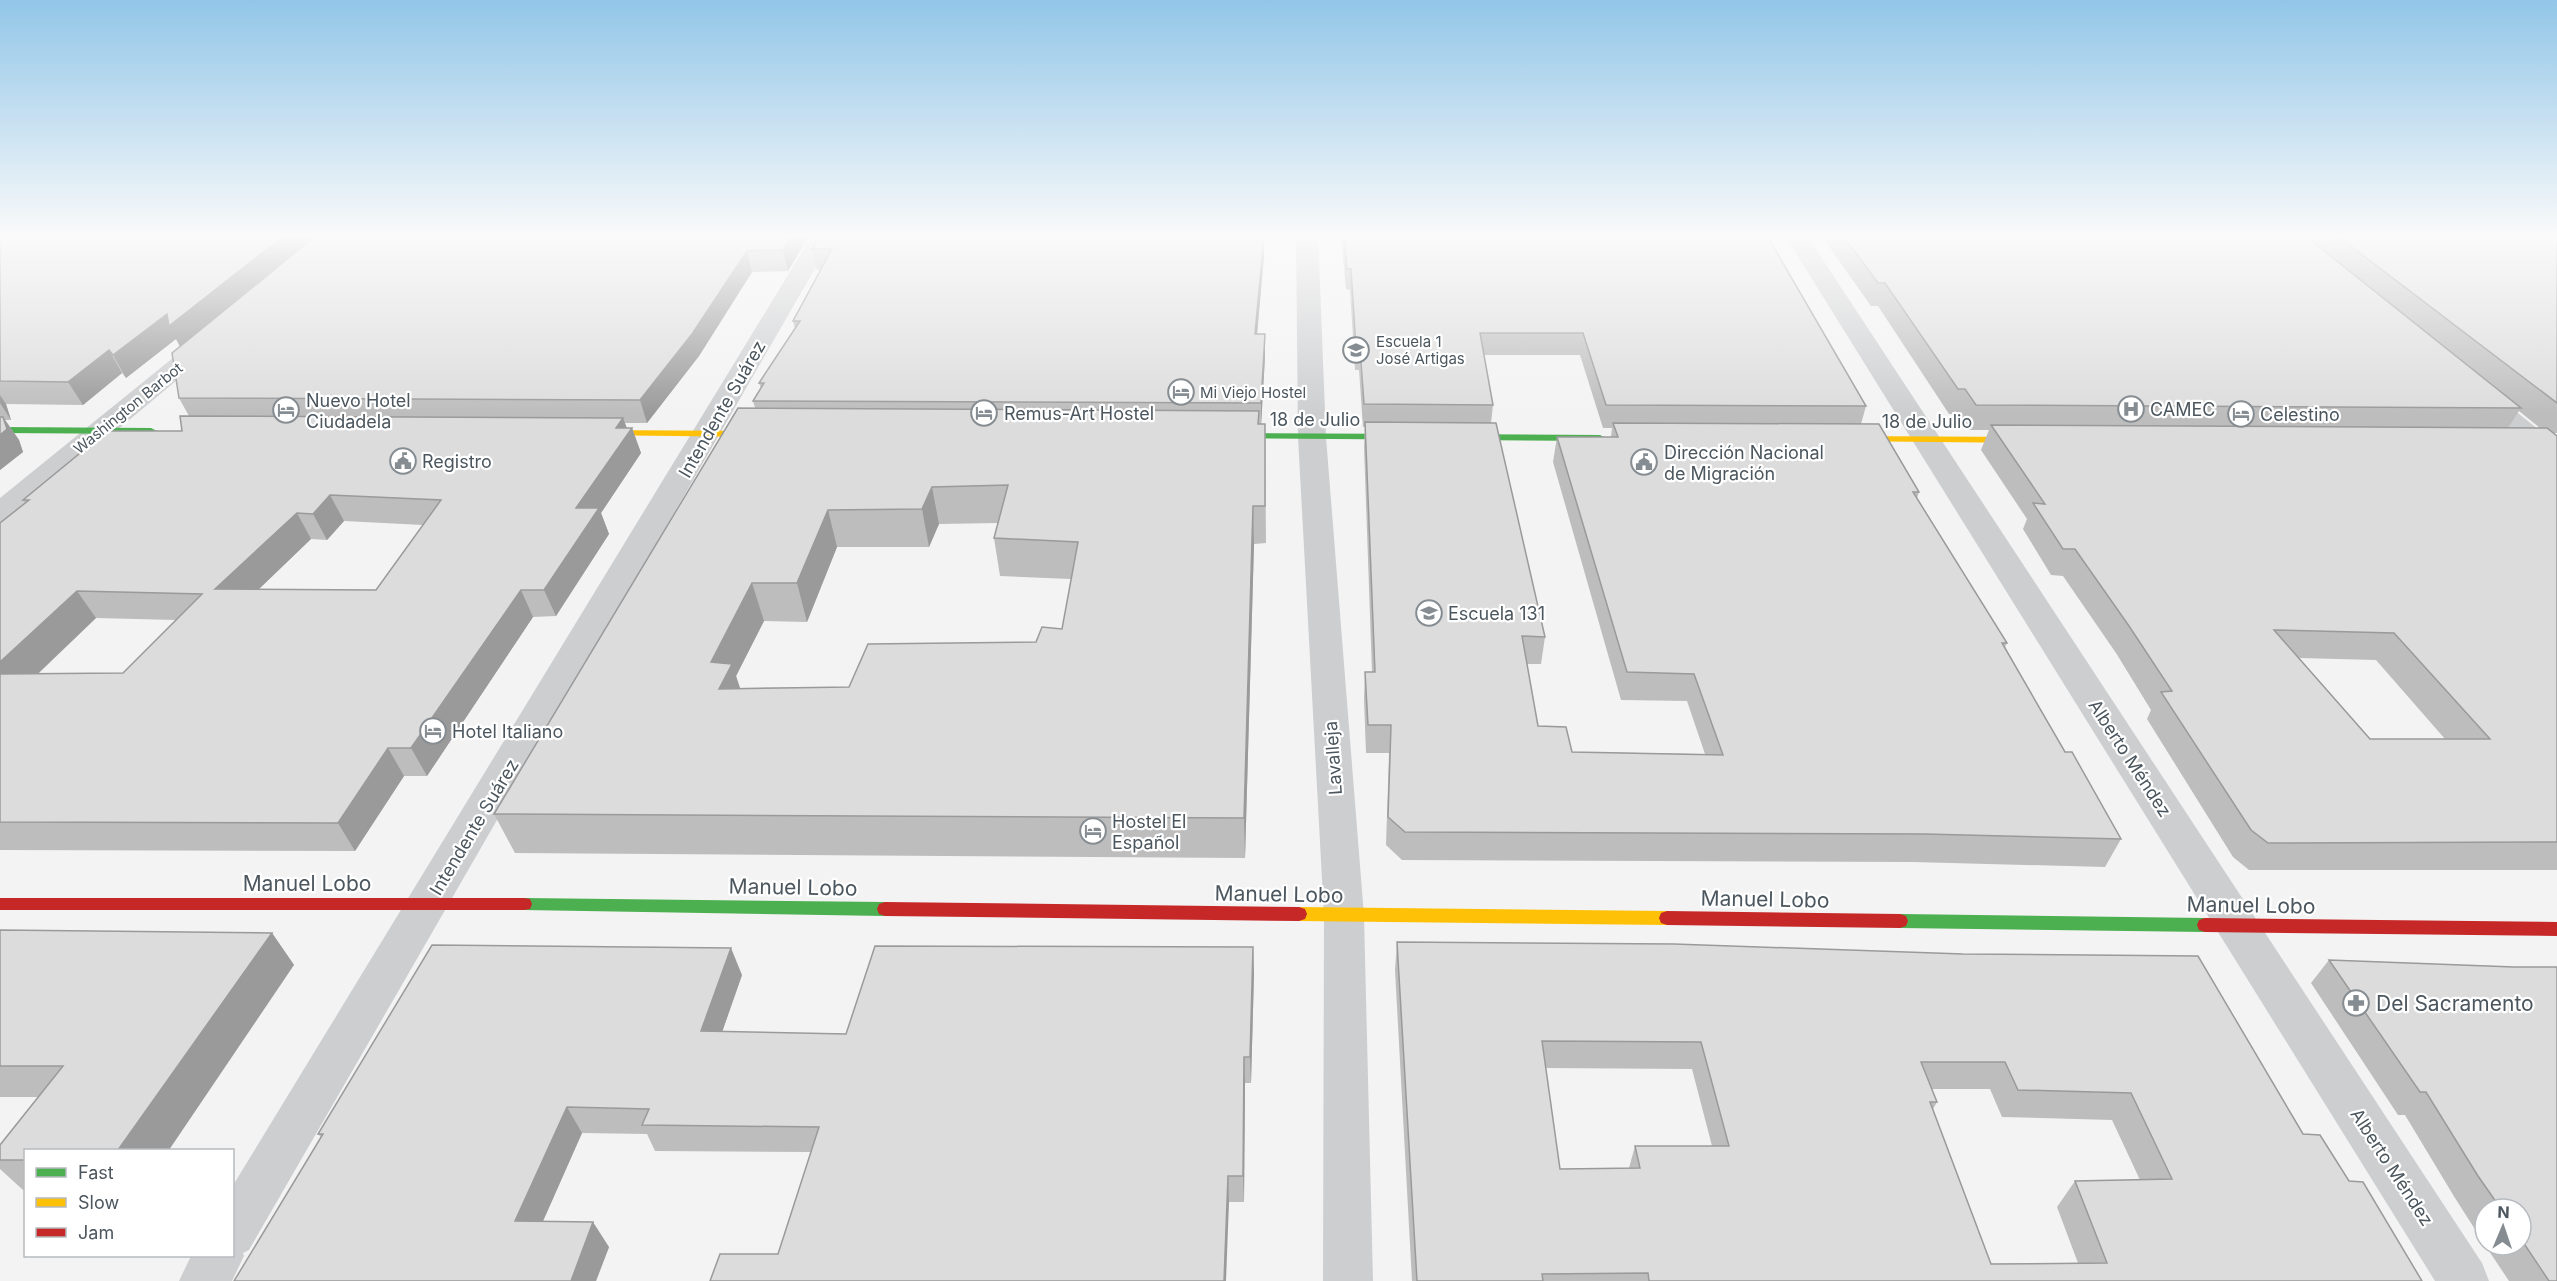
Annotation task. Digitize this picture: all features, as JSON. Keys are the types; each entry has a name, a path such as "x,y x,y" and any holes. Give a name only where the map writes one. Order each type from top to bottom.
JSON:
{"street":[{"name":"Intendente Suárez","path":"234,1230 789,294"},
{"name":"Lavalleja","path":"1308,294 1312,437 1344,916 1348,1281"},
{"name":"Alberto Méndez","path":"1833,294 2464,1281"},
{"name":"Washington Barbot","path":"0,513 229,325"},
{"path":"2454,376 2541,447"},
{"path":"0,430 160,431"},
{"path":"577,433 779,434"},
{"name":"18 de Julio","path":"1205,436 1619,438"},
{"name":"18 de Julio","path":"1831,439 2043,440"},
{"name":"Manuel Lobo","path":"0,904 429,903 1344,916 2557,929"},
{"path":"204,1281 218,1257"}],"building":[{"path":"0,294 210,294 169,326 167,314 113,355 109,350 68,382 0,381"},
{"path":"245,294 719,294 692,334 640,400 179,398 172,353"},
{"path":"808,294 1259,294 1255,334 1265,334 1261,403 753,401 764,383 759,383 800,321 793,321"},
{"path":"1353,294 1801,294 1866,406 1606,405 1583,333 1480,333 1493,405 1364,404 1360,348 1356,348"},
{"path":"1892,294 2378,294 2521,408 1976,405 1965,389 1958,389"},
{"path":"2414,294 2557,294 2557,403"},
{"path":"738,408 1259,411 1258,424 1265,424 1265,506 1253,506 1244,818 494,814","holes":["1008,485 994,538 1078,542 1062,629 1042,627 1036,642 868,644 849,687 719,689 732,664 711,662 752,583 797,583 828,510 922,509 932,487"]},
{"path":"180,416 623,418 616,428 632,428 576,508 599,508 544,590 521,590 411,748 388,748 338,823 0,822 0,674 123,673 202,594 77,591 0,662 0,523 29,500 23,500 107,431 182,431","holes":["330,495 441,500 376,590 215,589 297,513 313,514"]},
{"path":"0,417 3,417 7,429 0,435"},
{"path":"1365,422 1496,423 1545,637 1522,636 1538,726 1566,727 1572,752 1723,755 1694,674 1627,672 1557,437 1618,437 1613,423 1879,424 1919,492 1913,492 2007,643 2002,643 2065,752 2072,752 2121,839 1925,834 1405,832 1388,817 1391,725 1368,725 1365,672 1375,672"},
{"path":"1991,425 2547,428 2557,436 2557,842 2268,843 2251,830 2161,692 2172,691 2129,626 2075,549 2063,549 2033,503 2045,504","holes":["2274,630 2394,633 2490,739 2370,739"]},
{"path":"0,930 272,933 119,1149 24,1149 24,1160 0,1160 0,1145 63,1066 0,1066"},
{"path":"1397,942 1674,944 1963,954 2198,956 2303,1134 2320,1135 2349,1181 2363,1182 2422,1281 1649,1281 1648,1273 1542,1274 1543,1281 1417,1281","holes":["1542,1041 1701,1042 1729,1146 1635,1146 1640,1168 1560,1169","1921,1062 2005,1062 2018,1090 2131,1093 2172,1179 2075,1181 2107,1263 1991,1264 1930,1102 1937,1102"]},
{"path":"432,945 731,948 701,1031 846,1034 875,946 1253,947 1250,1057 1244,1057 1243,1176 1228,1176 1224,1281 710,1281 720,1254 778,1254 819,1127 642,1125 649,1109 567,1107 515,1221 593,1222 571,1281 234,1281 323,1134 318,1134"},
{"path":"2329,960 2557,967 2557,1281 2549,1281 2533,1257 2533,1197 2493,1197 2426,1092 2420,1092"}],"traffic: fast":[{"path":"0,430 151,431"},
{"path":"1220,436 1600,438"},
{"path":"524,904 885,909"},
{"path":"1900,921 2205,925"}],"traffic: slow":[{"path":"590,433 766,434"},
{"path":"1844,439 2029,440"},
{"path":"1299,914 1667,918"}],"traffic: jam":[{"path":"0,904 524,904"},
{"path":"885,909 1299,914"},
{"path":"1667,918 1900,921"},
{"path":"2205,925 2557,929"}],"place":[{"name":"Escuela 1 José Artigas","path":"1356,350"},
{"name":"Mi Viejo Hostel","path":"1181,392"},
{"name":"CAMEC","path":"2131,409"},
{"name":"Nuevo Hotel Ciudadela","path":"286,410"},
{"name":"Remus-Art Hostel","path":"984,413"},
{"name":"Celestino","path":"2241,414"},
{"name":"Registro","path":"403,461"},
{"name":"Dirección Nacional de Migración","path":"1644,462"},
{"name":"Escuela 131","path":"1429,613"},
{"name":"Hotel Italiano","path":"433,731"},
{"name":"Hostel El Español","path":"1093,831"},
{"name":"Del Sacramento","path":"2356,1003"}]}
